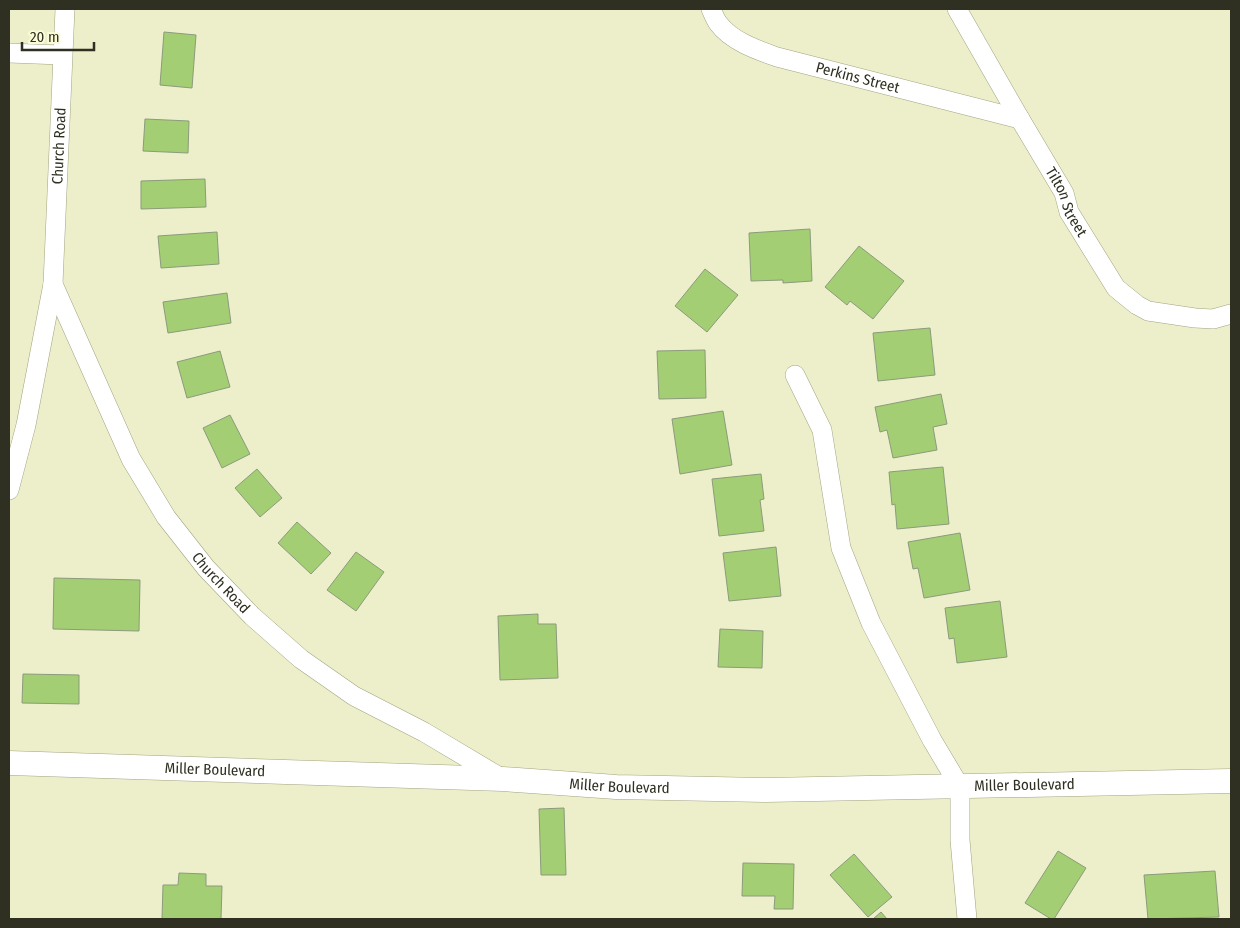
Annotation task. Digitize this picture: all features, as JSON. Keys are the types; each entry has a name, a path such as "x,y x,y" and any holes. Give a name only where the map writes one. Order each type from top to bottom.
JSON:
{"street":[{"name":"Church Road","path":"9,490 26,425 53,284 61,56 65,9"},
{"name":"Perkins Street","path":"711,9 718,23 730,35 760,51 1020,120"},
{"name":"Tilton Street","path":"957,9 1064,193 1070,212 1116,288 1137,305 1148,311 1195,318 1214,318 1231,314"},
{"path":"9,53 61,56"},
{"name":"Church Road","path":"53,284 131,459 166,517 206,568 252,616 301,659 354,696 424,732 503,779"},
{"path":"795,375 822,430 841,548 868,614 932,740 960,787 960,840 967,919"},
{"name":"Miller Boulevard","path":"9,763 503,779 616,787 757,790 1231,781"}],"building":[{"path":"164,32 196,35 192,88 160,85"},
{"path":"145,119 189,121 188,153 143,151"},
{"path":"205,179 206,207 141,209 141,181"},
{"path":"810,229 812,281 783,283 783,280 751,281 749,233"},
{"path":"217,232 219,264 161,268 158,236"},
{"path":"859,246 904,281 873,319 850,301 847,305 825,287"},
{"path":"705,269 738,295 707,332 675,306"},
{"path":"227,293 231,323 168,333 163,302"},
{"path":"930,328 935,375 878,381 873,333"},
{"path":"705,350 706,398 659,399 657,351"},
{"path":"220,351 230,387 187,398 177,362"},
{"path":"941,394 947,424 933,427 937,450 893,458 887,430 880,432 875,407"},
{"path":"723,411 732,465 680,474 672,419"},
{"path":"230,415 250,454 222,468 203,428"},
{"path":"943,467 949,524 897,529 895,504 892,505 889,472"},
{"path":"257,469 282,498 260,517 235,488"},
{"path":"761,474 764,499 760,500 764,531 719,536 712,479"},
{"path":"297,522 331,553 311,574 278,543"},
{"path":"960,533 970,590 924,598 918,568 913,569 908,542"},
{"path":"776,547 781,596 729,601 723,553"},
{"path":"356,552 384,572 356,611 327,590"},
{"path":"54,578 140,580 139,631 53,629"},
{"path":"1000,601 1007,657 957,663 954,638 949,639 945,608"},
{"path":"538,614 538,624 556,624 558,678 500,680 498,616"},
{"path":"720,629 763,631 762,668 718,667"},
{"path":"23,674 79,675 79,704 22,703"},
{"path":"564,808 566,875 541,875 539,809"},
{"path":"1058,851 1086,868 1054,919 1051,919 1025,903"},
{"path":"854,854 892,897 868,917 830,875"},
{"path":"743,863 794,864 793,909 774,909 775,896 742,896"},
{"path":"1215,871 1219,917 1148,919 1144,875"},
{"path":"179,873 206,874 206,886 222,886 221,919 162,919 163,885 178,885"},
{"path":"881,912 887,919 873,919"}]}
